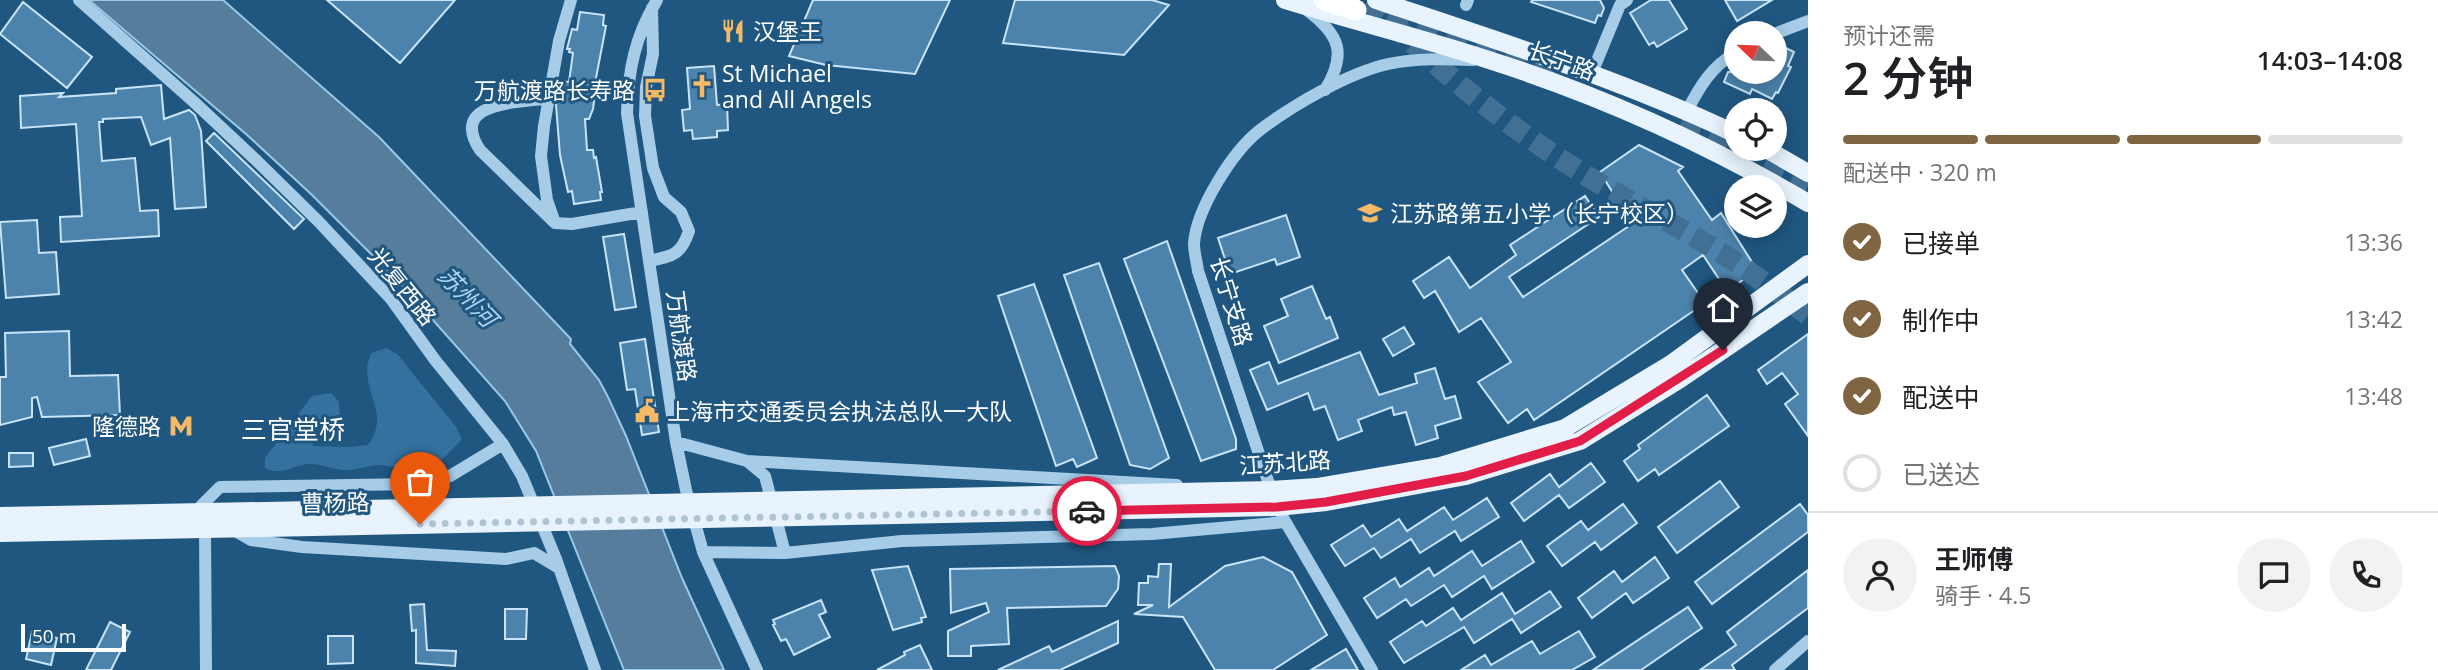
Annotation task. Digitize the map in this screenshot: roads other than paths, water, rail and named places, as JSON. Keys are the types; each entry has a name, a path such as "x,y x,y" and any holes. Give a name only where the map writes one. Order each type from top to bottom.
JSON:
{"highway":[{"path":"1324,0 1356,10"}],"main road":[{"name":"长宁路","path":"1385,1 1592,73 1724,128"},
{"name":"长宁路","path":"1293,2 1489,60 1577,90 1643,117 1743,164 1808,203"},
{"path":"1787,161 1808,173"},
{"name":"江苏北路","path":"1278,507 1317,487 1440,466 1565,428 1671,364 1808,264"},
{"name":"江苏北路","path":"711,510 993,505 1278,507 1326,502 1466,476 1580,441 1680,379 1808,292"},
{"name":"曹杨路","path":"0,516 313,518 711,510"},
{"name":"曹杨路","path":"0,533 230,528 313,518"}],"street":[{"name":"光复西路","path":"79,0 230,135 379,284 435,360 503,444 522,476 559,568 595,670"},
{"path":"555,223 547,200 541,156 559,41 571,0"},
{"path":"1610,0 1617,13"},
{"path":"1592,73 1620,5 1627,0"},
{"path":"1293,2 1326,24 1335,38 1337,62 1334,75 1325,90"},
{"path":"649,261 674,256 685,244 689,231 681,212 664,197 653,168 645,116 646,87 653,54 654,4"},
{"name":"万航渡路","path":"654,4 635,47 629,69 627,113 676,442 703,552 757,670"},
{"path":"1787,29 1808,20"},
{"name":"长宁支路","path":"1372,670 1278,507 1198,271 1194,244 1206,205 1238,153 1259,131 1325,90 1387,64 1416,59 1489,60"},
{"path":"1686,111 1710,73 1724,60"},
{"path":"549,98 484,108 474,118 470,129 472,138 480,150 555,223 572,224 642,212"},
{"path":"676,442 747,461 1214,487"},
{"path":"198,509 220,487 416,484 450,476 503,444"},
{"path":"747,461 765,476 785,553"},
{"path":"703,552 785,553 902,541 1152,534 1278,507"},
{"path":"230,528 251,540 302,547 506,559 534,553 559,568"},
{"path":"205,529 206,670"},
{"path":"1775,670 1808,641"}],"water":[{"name":"苏州河","path":"89,0 223,0 379,137 571,339 570,344 599,380 608,397 682,578 724,670 624,670 536,451 505,401 400,283 311,194 246,134"}],"tunnel":[{"path":"1369,0 1450,77 1539,145 1725,256 1808,315"},
{"path":"1387,19 1496,50 1562,77"},
{"path":"1679,127 1808,185"}],"place":[{"name":"汉堡王","path":"733,31"},
{"name":"St Michael and All Angels","path":"702,86"},
{"name":"万航渡路长寿路","path":"655,90"},
{"name":"江苏路第五小学（长宁校区）","path":"1370,213"},
{"name":"上海市交通委员会执法总队一大队","path":"647,411"},
{"name":"隆德路","path":"181,426"}],"district":[{"name":"三官堂桥","path":"293,429"}]}
